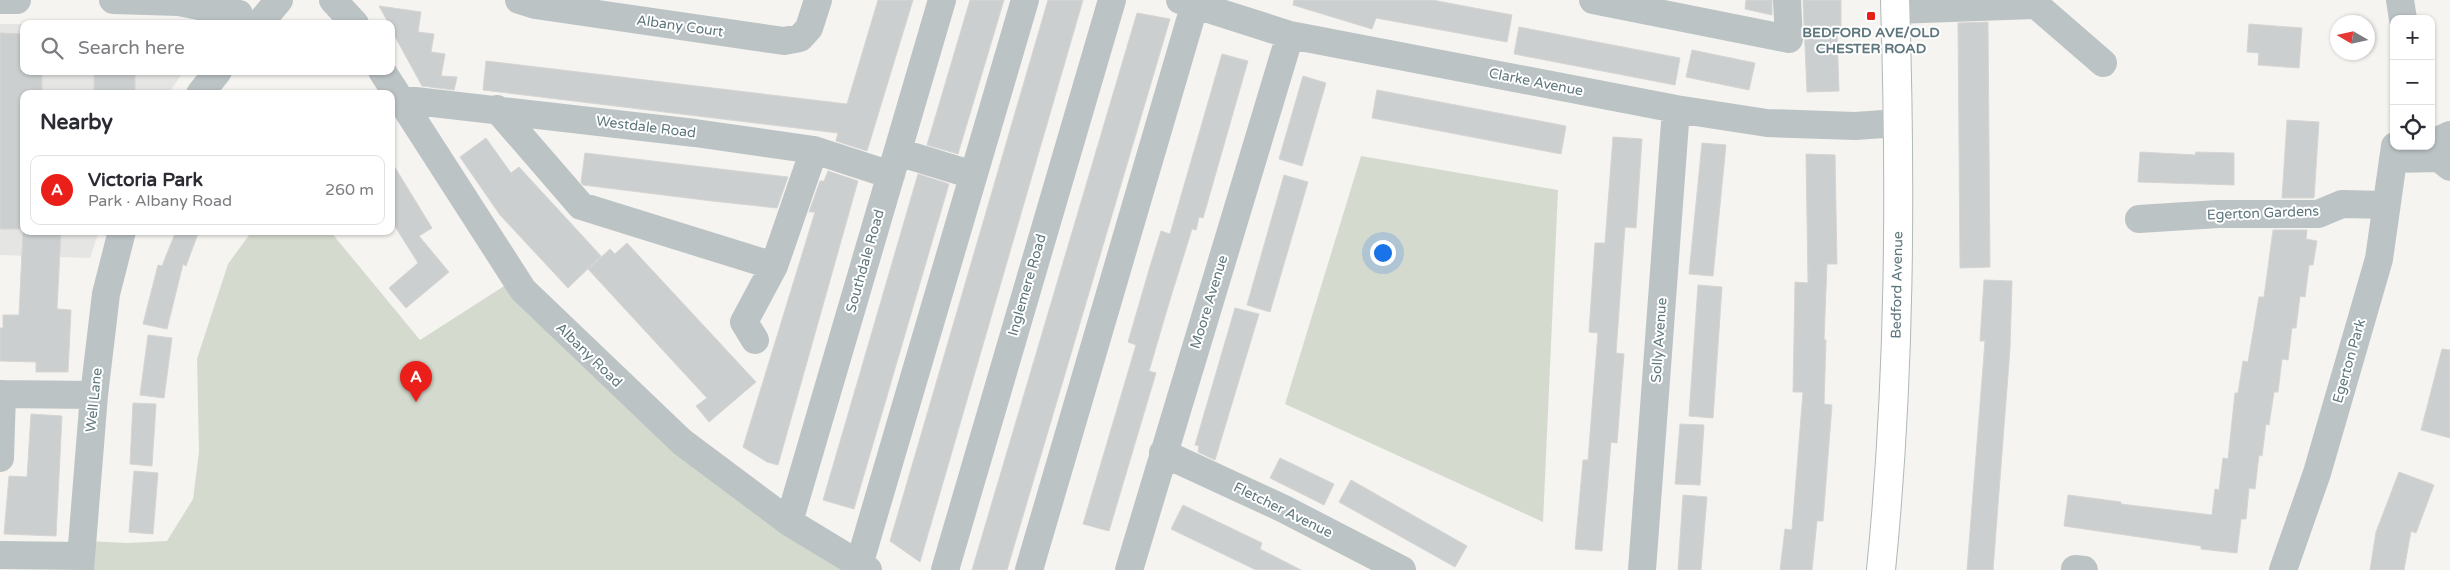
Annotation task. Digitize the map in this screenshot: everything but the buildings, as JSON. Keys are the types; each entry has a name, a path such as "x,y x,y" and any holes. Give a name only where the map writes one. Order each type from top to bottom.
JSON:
{"main road":[{"name":"Bedford Avenue","path":"1881,570 1898,299 1898,123 1895,5"}],"street":[{"path":"0,0 17,0"},
{"path":"113,0 178,2 249,19 279,0"},
{"name":"Albany Court","path":"519,0 535,5 784,41 800,38 809,28 818,0"},
{"name":"Southdale Road","path":"789,522 942,0"},
{"path":"863,568 972,174 1025,0"},
{"name":"Inglemere Road","path":"945,570 1112,0"},
{"path":"1594,0 1789,39 1787,0"},
{"path":"2400,0 2402,15"},
{"path":"337,1 352,20"},
{"path":"1029,570 1190,2"},
{"name":"Clarke Avenue","path":"1190,2 1290,35 1676,109 1767,123 1855,126 1898,123"},
{"path":"1895,5 2036,5 2103,63"},
{"name":"Moore Avenue","path":"1129,570 1290,35"},
{"path":"203,90 215,75"},
{"name":"Albany Road","path":"384,75 393,90"},
{"name":"Albany Road","path":"395,94 523,290 682,442 789,522 863,568"},
{"name":"Westdale Road","path":"398,99 695,132 894,164 972,174"},
{"path":"497,109 581,206 774,266"},
{"name":"Solly Avenue","path":"1642,570 1676,109"},
{"path":"755,340 744,322 774,266 814,150"},
{"path":"2394,153 2446,153"},
{"name":"Egerton Park","path":"2283,570 2317,473 2379,258 2394,153"},
{"name":"Egerton Gardens","path":"2139,219 2218,214 2318,214 2342,204 2386,204"},
{"name":"Well Lane","path":"81,563 94,395 106,294 121,235"},
{"path":"0,458 1,394 94,395"},
{"name":"Fletcher Avenue","path":"1163,453 1284,509 1402,570"},
{"path":"0,555 81,563"}],"shaded area":[{"path":"0,24 20,24 20,75 181,75 171,90 20,90 20,235 98,235 90,258 0,255"},
{"path":"1361,156 1558,190 1543,522 1285,404"},
{"path":"249,235 333,235 420,340 512,281 519,292 858,570 86,570 88,541 127,543 167,541 193,499 199,452 197,359 228,264"}],"place":[{"name":"BEDFORD AVE/OLD CHESTER ROAD","path":"1871,16"},
{"name":"Victoria Park","path":"416,402"}]}
